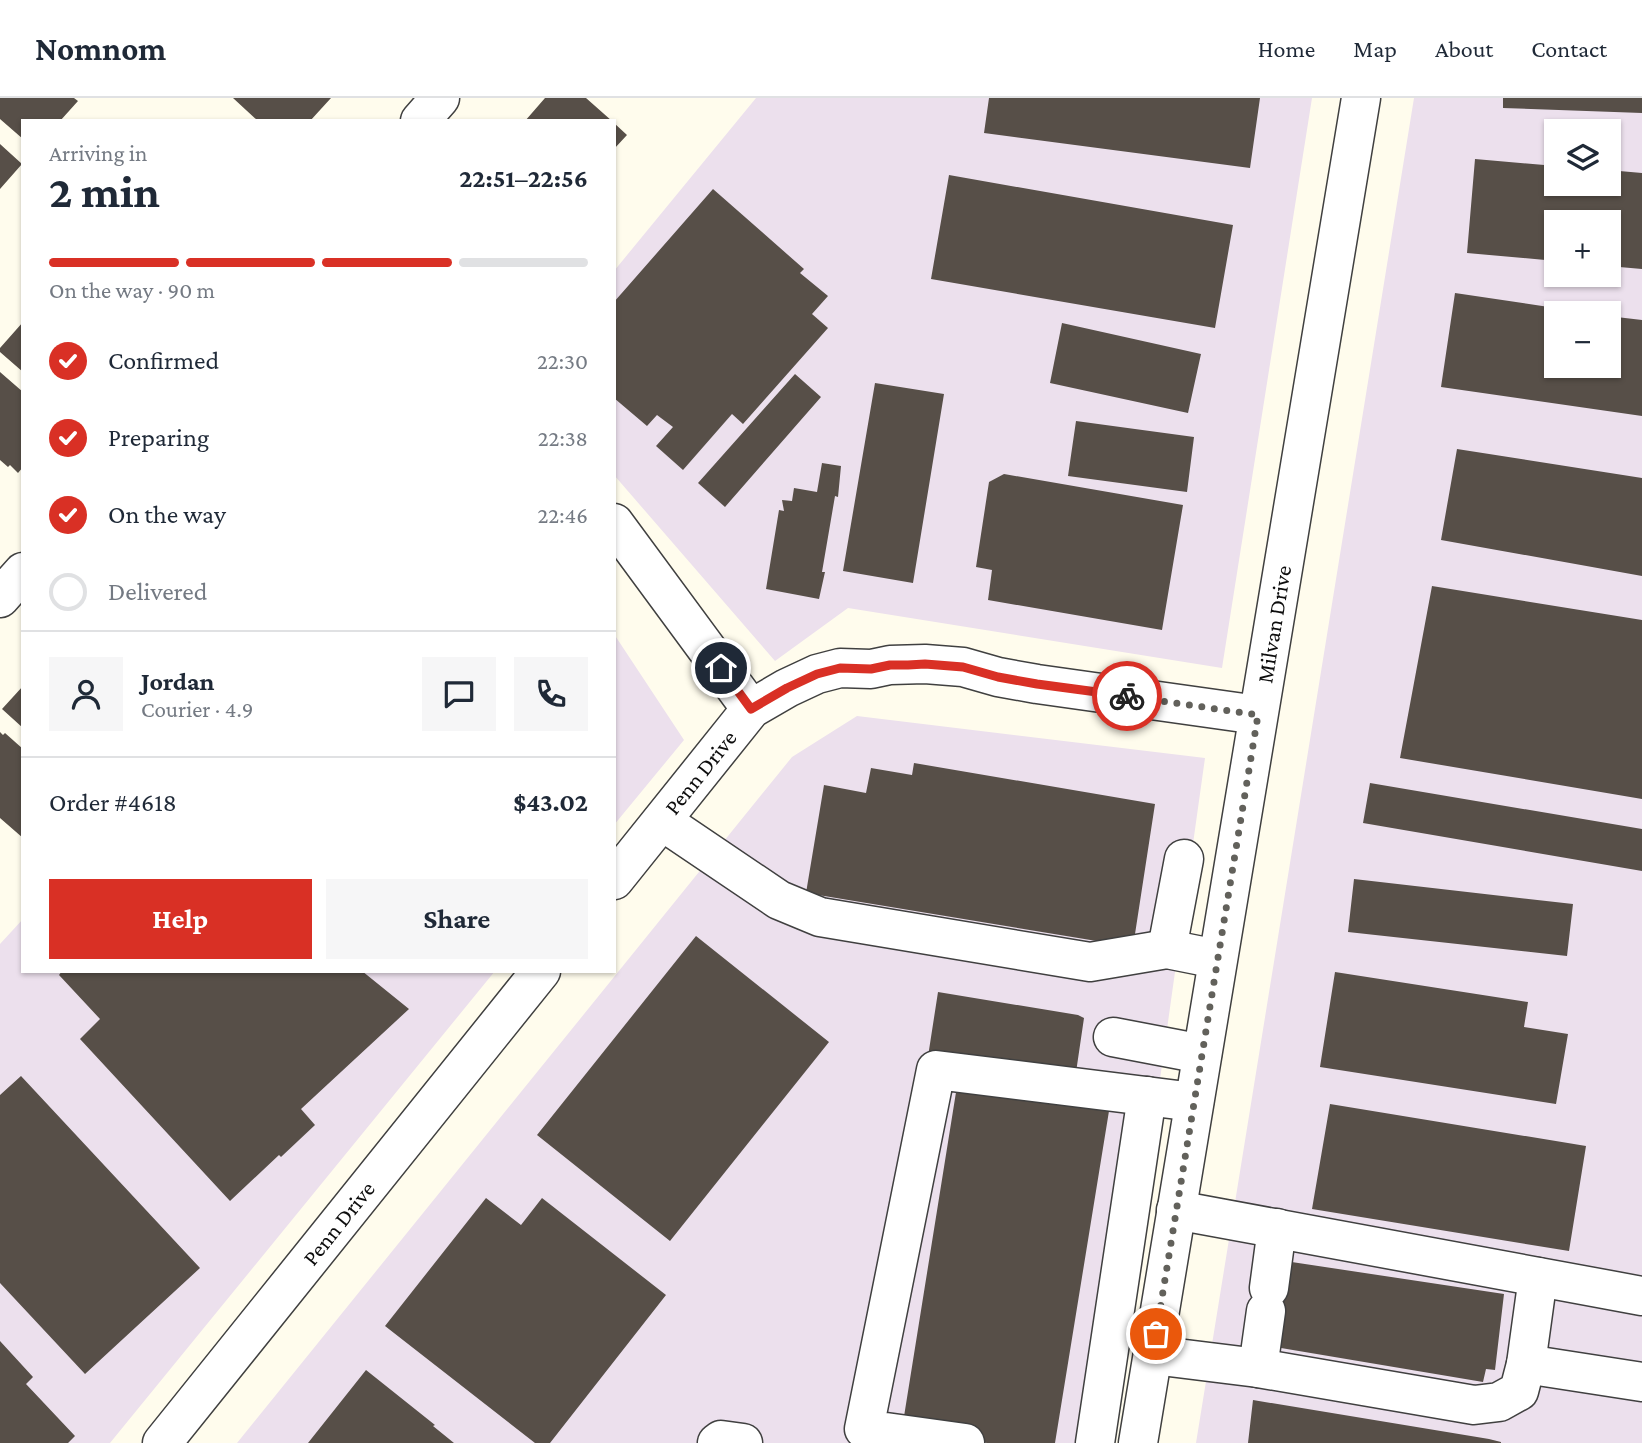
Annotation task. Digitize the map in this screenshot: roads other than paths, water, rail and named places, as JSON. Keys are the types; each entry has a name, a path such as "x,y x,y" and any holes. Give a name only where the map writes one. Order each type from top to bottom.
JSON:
{"street":[{"path":"422,119 440,98"},
{"name":"Milvan Drive","path":"1138,1443 1360,98"},
{"path":"616,526 751,709"},
{"path":"0,598 21,574"},
{"name":"Penn Drive","path":"616,878 751,709 817,674 840,668 871,669 890,665 925,664 963,667 1037,684 1258,715"},
{"path":"662,821 779,900 820,917 1090,962 1167,949 1217,959"},
{"path":"1167,949 1185,859"},
{"name":"Penn Drive","path":"162,1443 539,973"},
{"path":"1113,1037 1202,1054"},
{"path":"965,1443 864,1429 936,1070 1194,1102"},
{"path":"1095,1443 1147,1096"},
{"path":"1177,1210 1642,1296"},
{"path":"1258,1367 1277,1228"},
{"path":"1153,1355 1258,1367 1474,1405 1499,1402 1519,1391 1526,1364 1538,1277"},
{"path":"1118,1284 1163,1293"},
{"path":"1526,1364 1642,1382"},
{"path":"717,1443 721,1440 743,1443"}]}
